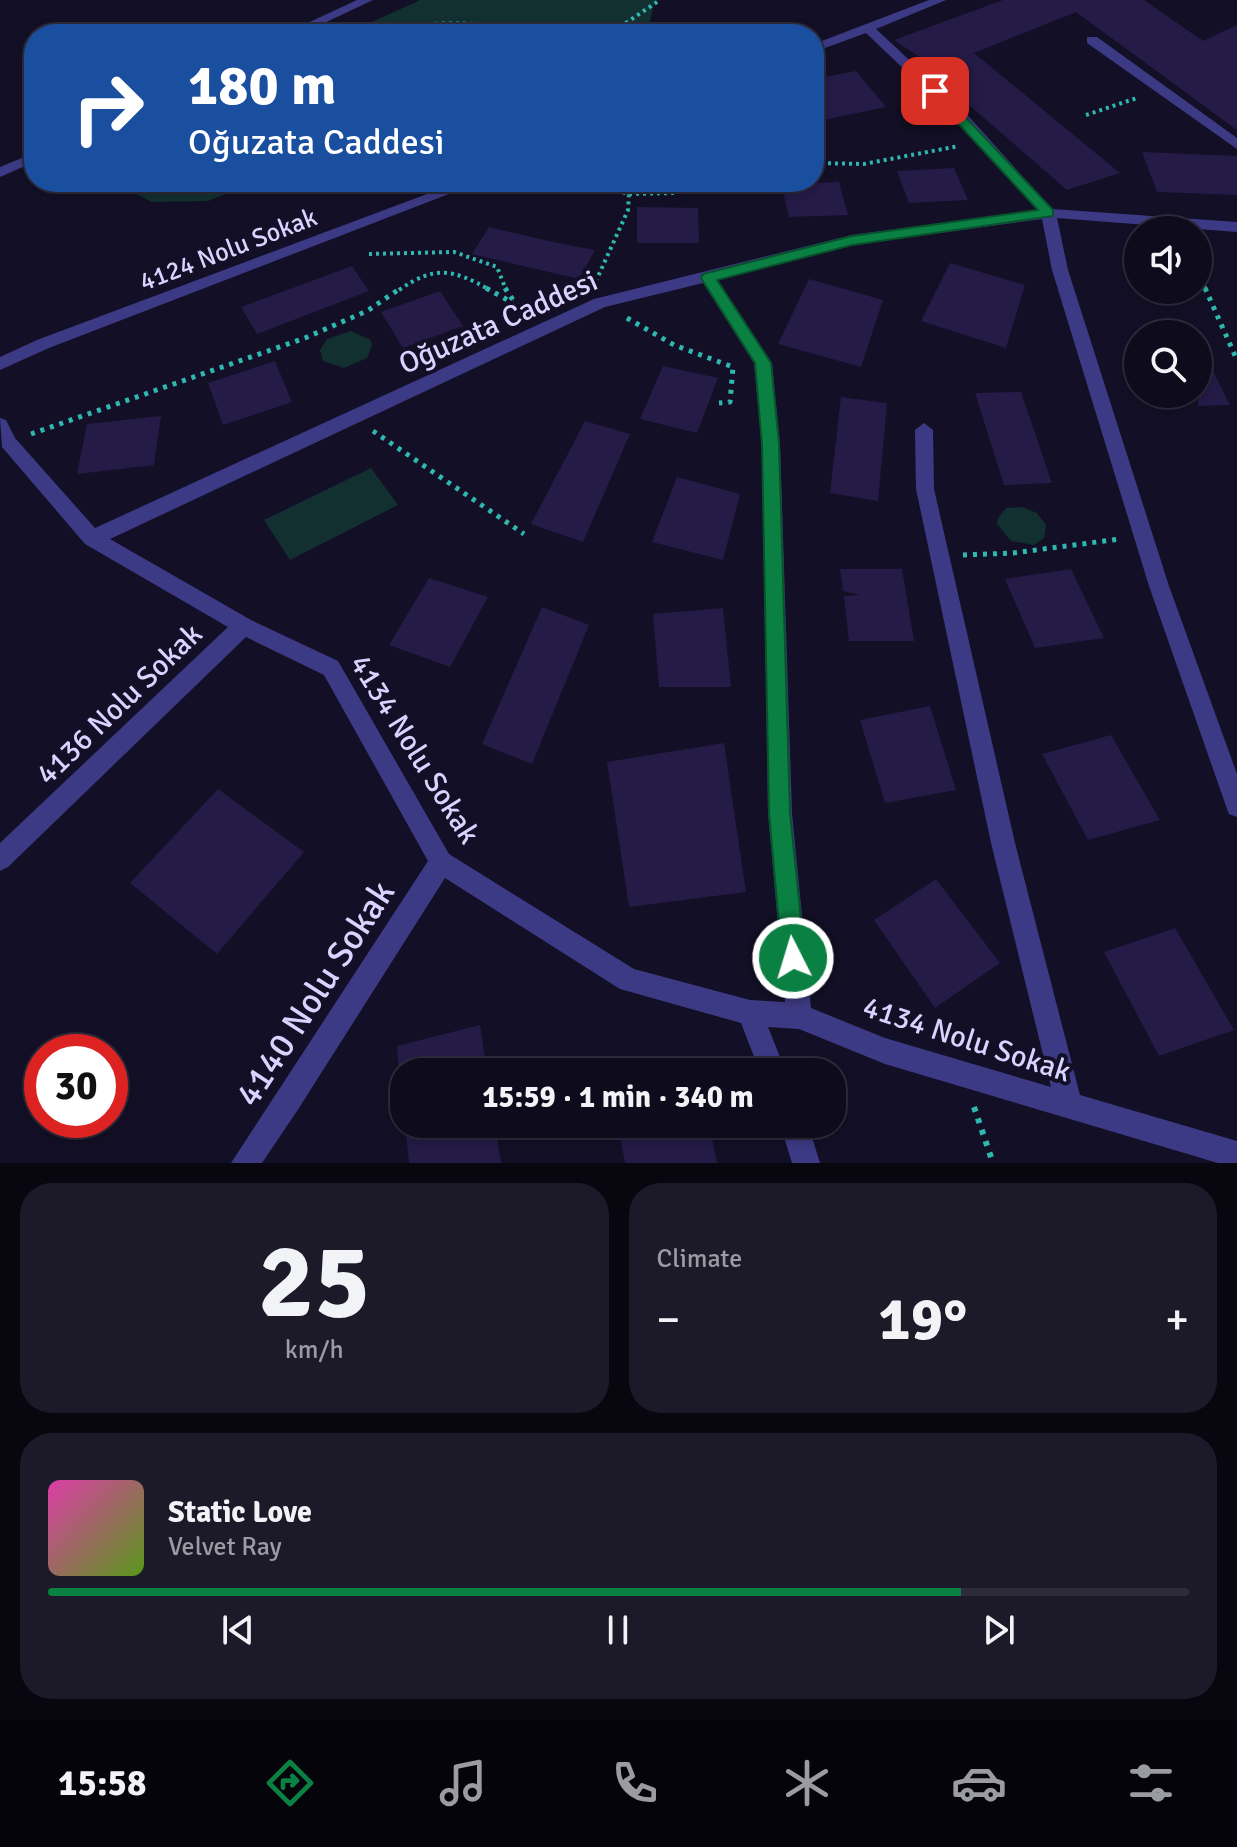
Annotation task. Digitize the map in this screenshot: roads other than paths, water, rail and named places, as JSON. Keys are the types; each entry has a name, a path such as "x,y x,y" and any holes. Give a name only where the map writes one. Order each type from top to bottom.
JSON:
{"street":[{"path":"313,24 367,0"},
{"path":"824,44 940,0"},
{"path":"867,27 984,142 1048,213 1060,270 1146,536 1159,586 1237,806"},
{"path":"1092,40 1237,145"},
{"path":"0,173 24,162"},
{"name":"4124 Nolu Sokak","path":"0,364 43,344 446,192"},
{"name":"Oğuzata Caddesi","path":"92,538 355,419 600,303 852,240 1048,213 1237,227"},
{"path":"708,278 763,363 771,444 780,813 799,1016"},
{"path":"924,430 925,489 1003,843 1069,1105"},
{"name":"4134 Nolu Sokak","path":"4,434 92,538 244,626 331,668 441,862 629,980 750,1013 799,1016 885,1051 1237,1155"},
{"name":"4136 Nolu Sokak","path":"0,859 244,626"},
{"name":"4140 Nolu Sokak","path":"245,1163 290,1099 441,862"},
{"path":"750,1013 768,1058"},
{"path":"798,1138 806,1163"}]}
